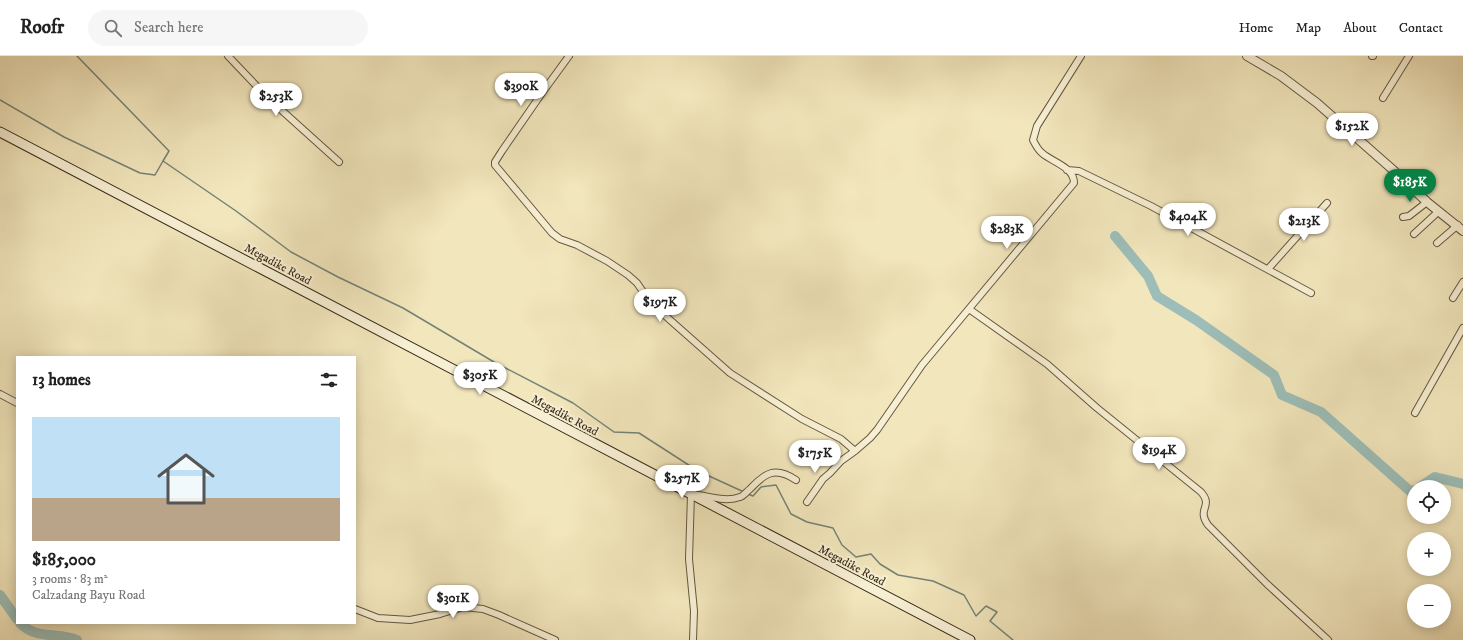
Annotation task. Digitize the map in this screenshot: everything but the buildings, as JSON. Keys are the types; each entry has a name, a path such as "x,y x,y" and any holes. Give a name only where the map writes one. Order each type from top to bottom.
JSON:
{"main road":[{"name":"Megadike Road","path":"0,132 970,640"}],"street":[{"path":"228,56 268,98 339,162"},
{"path":"569,56 502,151 495,162 495,165 552,233 560,239 607,261 628,275 637,283 648,299 661,312 730,373 796,415 841,439 855,451"},
{"path":"807,502 823,479 841,461 855,451 877,430 922,365 1074,183 1074,179 1067,170 1041,152 1032,140 1037,126 1081,56"},
{"path":"1246,56 1281,76 1317,103 1427,202 1460,228 1438,243"},
{"path":"1383,98 1409,56"},
{"path":"1067,170 1079,171 1086,174 1150,206 1311,293"},
{"path":"1403,217 1409,216 1427,202"},
{"path":"1268,269 1326,203"},
{"path":"1414,234 1439,211"},
{"path":"1453,298 1463,282"},
{"path":"969,309 1047,364 1096,408 1201,492 1206,499 1202,514 1208,525 1267,584 1328,640"},
{"path":"1415,413 1463,328"},
{"path":"0,394 16,402"},
{"path":"693,640 694,611 689,559 691,494 714,498 731,499 741,497 761,477 778,472 788,475 796,480"},
{"path":"356,609 378,618 410,620 440,614 463,607 482,609 555,640"}],"waterway":[{"path":"77,56 169,151 163,161"},
{"path":"0,100 64,137 140,173 155,175 163,161 236,211 291,252 338,277 403,308 494,362 573,403 614,432 639,433 698,471 744,492"},
{"path":"1115,236 1148,276 1157,296 1196,320 1274,375 1282,395 1321,412 1407,488"},
{"path":"1430,480 1435,477 1447,480"},
{"path":"1451,481 1463,484"},
{"path":"748,494 753,496 761,487 776,485 791,514 807,522 833,528 842,545 856,557 871,554 880,564 898,575 933,581 964,595 976,616 986,606 997,612 990,621 1013,640"},
{"path":"0,595 16,618"},
{"path":"21,624 33,632 62,636 77,640"}]}
